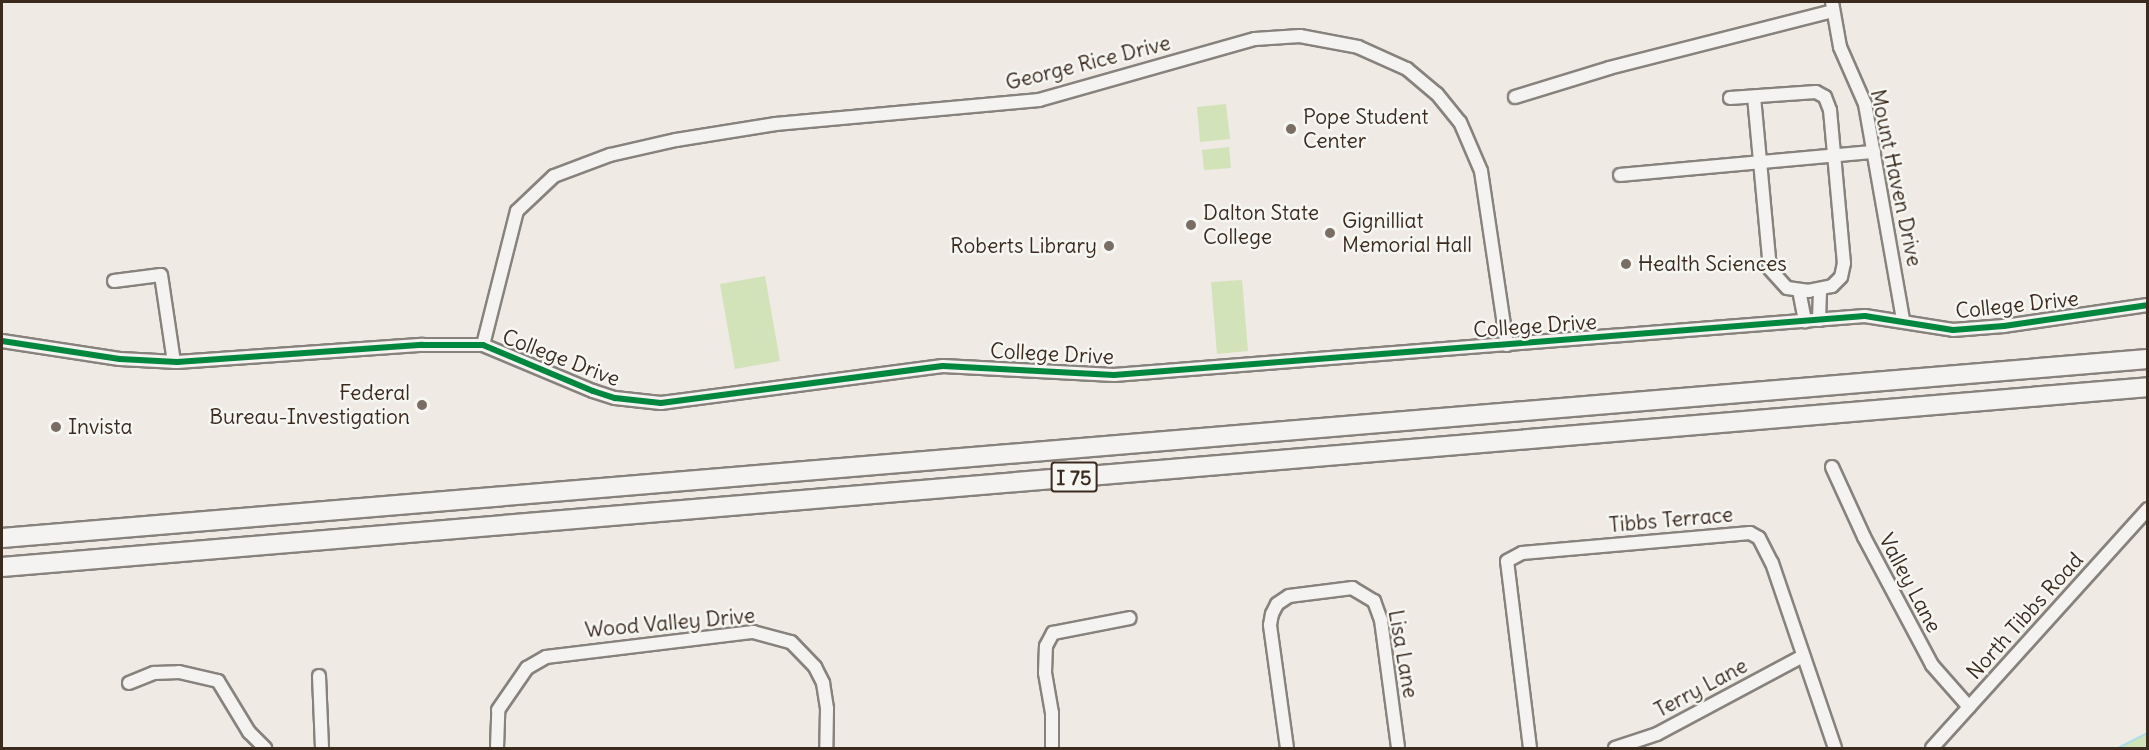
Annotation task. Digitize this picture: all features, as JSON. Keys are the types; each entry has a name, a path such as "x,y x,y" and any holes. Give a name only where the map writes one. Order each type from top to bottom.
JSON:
{"highway":[{"name":"I 75","path":"2,538 2148,359"},
{"name":"I 75","path":"2,567 2148,387"}],"street":[{"path":"1515,97 1618,65 1832,6"},
{"name":"Mount Haven Drive","path":"1832,6 1840,47 1864,104 1903,320"},
{"name":"George Rice Drive","path":"483,345 517,211 554,176 610,155 687,138 776,124 1039,100 1255,39 1300,36 1358,47 1407,69 1437,94 1460,122 1481,171 1507,345"},
{"path":"1730,98 1816,92 1825,97 1830,110 1844,263 1832,286 1820,290 1799,290 1782,284 1770,269 1754,97"},
{"path":"1620,175 1874,152"},
{"path":"114,281 161,275 174,362"},
{"path":"1799,290 1805,321"},
{"path":"1819,320 1820,290"},
{"name":"College Drive","path":"2,341 121,359 174,362 422,345 483,345 593,391 661,403 943,366 1114,375 1865,316 1903,320 1953,330 1984,328 2148,305"},
{"name":"Valley Lane","path":"1832,467 1864,537 1932,665 1969,707"},
{"name":"North Tibbs Road","path":"1932,748 2148,509"},
{"name":"Tibbs Terrace","path":"1530,748 1507,561 1522,553 1750,533 1765,547 1835,748"},
{"name":"Lisa Lane","path":"1287,748 1270,625 1272,614 1289,596 1352,588 1374,601 1381,620 1398,748"},
{"path":"1052,748 1052,713 1045,673 1046,646 1053,633 1130,618"},
{"name":"Wood Valley Drive","path":"497,748 498,710 527,668 546,657 753,632 776,635 790,642 815,668 823,683 827,709 826,748"},
{"name":"Terry Lane","path":"1615,748 1657,734 1803,656"},
{"path":"129,683 154,673 179,672 218,681 249,732 265,748"},
{"path":"319,676 322,748"}],"green space":[{"path":"1226,104 1230,139 1200,142 1197,107"},
{"path":"1229,147 1231,168 1204,170 1202,150"},
{"path":"765,276 780,361 735,369 720,284"},
{"path":"1242,280 1248,351 1217,354 1211,282"},
{"path":"2147,733 2147,748 2117,748"}],"waterway":[{"path":"2118,748 2148,733"}],"cycle path":[{"path":"2,341 120,359 177,362 422,345 483,345 593,391 615,398 661,403 943,366 1114,375 1865,316 1953,330 2004,326 2148,305"}],"place":[{"name":"Pope Student Center","path":"1291,129"},
{"name":"Dalton State College","path":"1191,225"},
{"name":"Gignilliat Memorial Hall","path":"1330,233"},
{"name":"Roberts Library","path":"1109,246"},
{"name":"Health Sciences","path":"1626,264"},
{"name":"Federal Bureau-Investigation","path":"422,405"},
{"name":"Invista","path":"56,427"}]}
